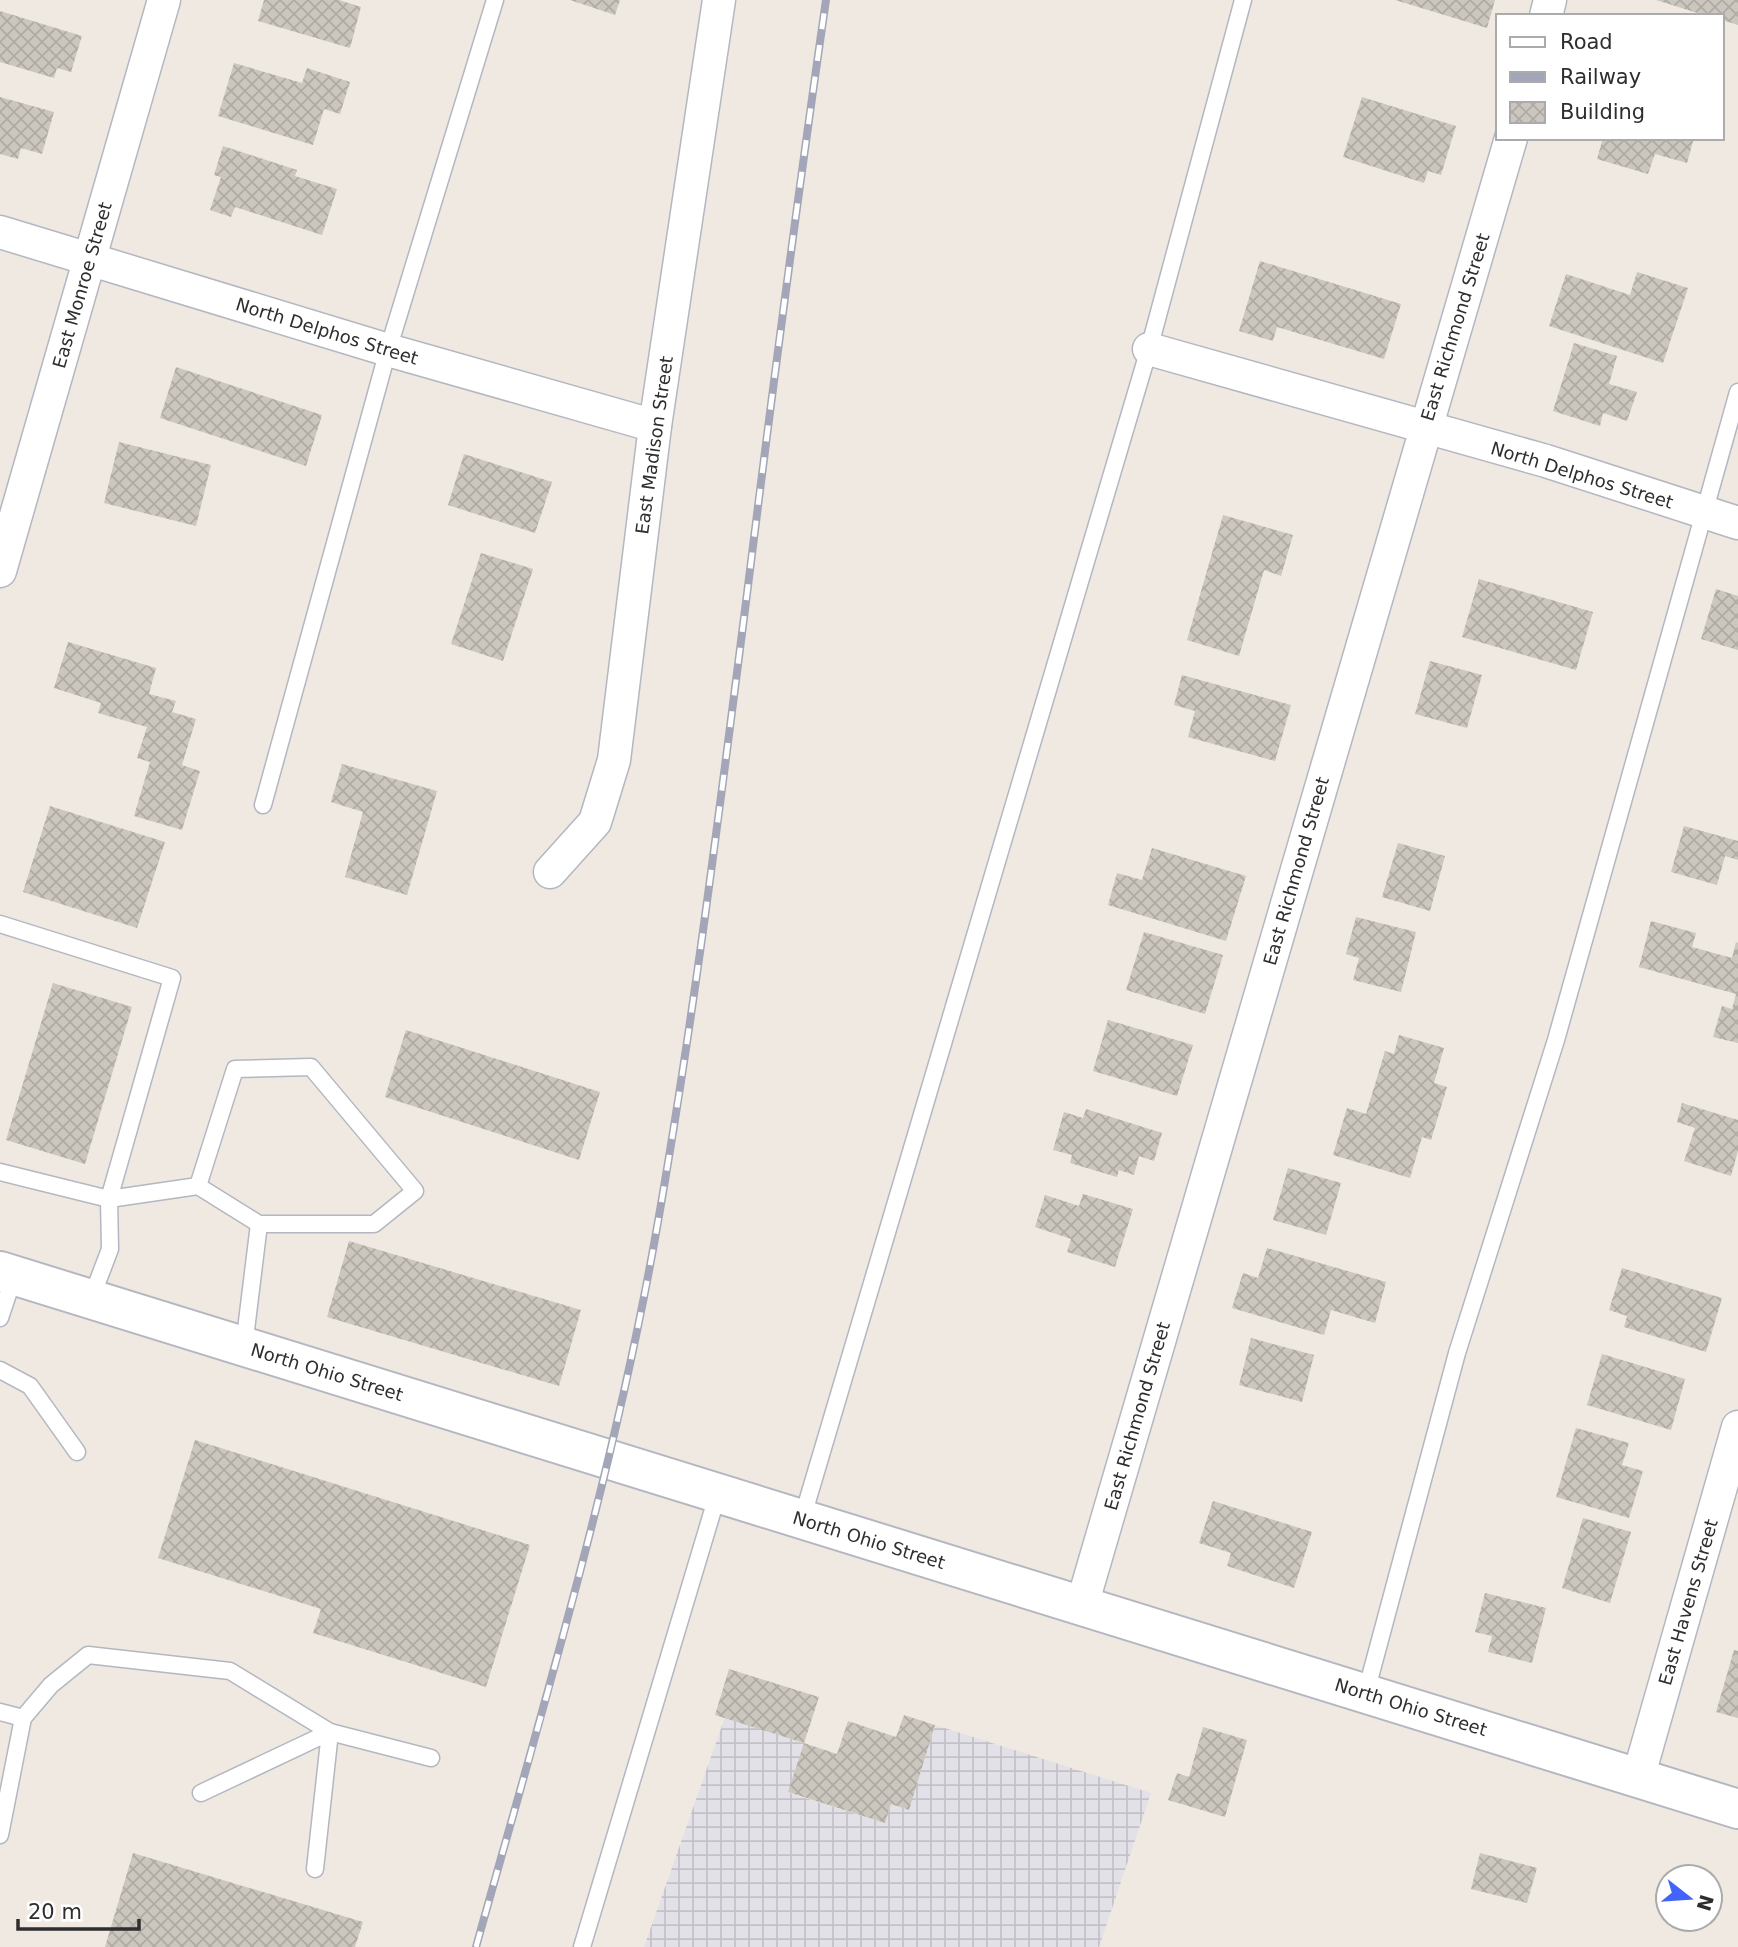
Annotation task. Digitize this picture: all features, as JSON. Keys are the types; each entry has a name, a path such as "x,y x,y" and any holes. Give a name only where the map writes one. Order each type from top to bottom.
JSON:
{"street":[{"name":"East Monroe Street","path":"0,570 164,0"},
{"name":"East Madison Street","path":"550,872 595,822 614,760 655,426 719,0"},
{"name":"East Richmond Street","path":"1082,1605 1510,140"},
{"name":"North Delphos Street","path":"0,232 388,350 655,426"},
{"name":"North Delphos Street","path":"1149,349 1546,461 1738,523"},
{"name":"North Ohio Street","path":"7,1274 1738,1809"},
{"name":"East Havens Street","path":"1638,1777 1738,1427"}],"lane":[{"path":"263,805 388,350 495,0"},
{"path":"802,1519 1149,349 1243,0"},
{"path":"1366,1692 1457,1353 1556,1040 1738,392"},
{"path":"1,930 172,978 109,1199 110,1249 91,1299"},
{"path":"0,1172 109,1199 198,1186 259,1224 374,1224 415,1191 311,1067 235,1069 198,1186"},
{"path":"244,1347 259,1224"},
{"path":"0,1318 7,1274"},
{"path":"0,1370 30,1386 78,1452"},
{"path":"582,1947 718,1493"},
{"path":"0,1835 23,1718 51,1685 88,1655 230,1671 330,1732 431,1758"},
{"path":"0,1712 23,1718"},
{"path":"201,1793 330,1732"},
{"path":"315,1869 330,1732"}],"shaded area":[{"path":"725,1717 804,1743 789,1793 885,1823 891,1804 909,1809 935,1725 1151,1793 1099,1947 644,1947"}],"building":[{"path":"264,0 339,0 361,7 350,48 258,21"},
{"path":"570,0 620,0 615,15"},
{"path":"1395,0 1495,0 1487,28"},
{"path":"1656,0 1738,0 1738,25 1724,21 1724,14 1701,14"},
{"path":"0,11 82,36 71,72 57,68 54,78 0,62"},
{"path":"234,63 302,83 307,68 350,82 340,114 324,109 313,145 218,116"},
{"path":"0,97 54,112 42,154 21,148 18,159 0,154"},
{"path":"1362,97 1456,126 1441,175 1428,171 1424,183 1343,157"},
{"path":"1602,140 1693,140 1687,163 1655,154 1648,174 1597,159"},
{"path":"223,146 297,170 295,176 337,189 322,235 235,207 231,217 210,210 221,177 214,175"},
{"path":"1260,261 1401,304 1384,359 1277,327 1273,341 1239,331"},
{"path":"1637,272 1688,288 1663,363 1549,326 1566,274 1630,295"},
{"path":"1574,343 1617,356 1609,384 1637,392 1627,421 1603,413 1600,426 1553,411"},
{"path":"176,367 322,415 306,466 160,418"},
{"path":"119,442 211,465 196,526 104,503"},
{"path":"464,454 552,482 535,533 448,505"},
{"path":"1223,515 1293,535 1281,576 1264,570 1239,656 1187,640"},
{"path":"481,553 533,569 503,661 451,644"},
{"path":"1479,579 1593,612 1576,670 1462,637"},
{"path":"1716,589 1738,596 1738,650 1701,639"},
{"path":"68,642 156,668 149,694 176,701 172,712 196,719 182,765 200,771 182,830 134,816 150,762 137,758 147,727 98,713 101,703 54,688"},
{"path":"1430,661 1482,675 1467,728 1415,714"},
{"path":"1182,675 1291,705 1275,761 1188,737 1195,711 1174,705"},
{"path":"342,764 437,791 407,895 345,877 363,812 331,802"},
{"path":"50,806 165,842 137,928 23,892"},
{"path":"1684,826 1738,841 1738,860 1725,856 1717,885 1671,872"},
{"path":"1398,843 1445,856 1430,911 1382,897"},
{"path":"1152,848 1246,876 1226,941 1108,905 1117,873 1142,880"},
{"path":"1356,917 1416,932 1401,992 1353,980 1359,958 1346,954"},
{"path":"1651,921 1696,933 1692,947 1732,958 1736,942 1738,943 1738,1043 1713,1037 1722,1006 1732,1009 1736,994 1639,967"},
{"path":"1144,932 1223,955 1205,1014 1126,990"},
{"path":"53,983 132,1007 85,1164 6,1140"},
{"path":"1108,1020 1193,1045 1177,1096 1093,1071"},
{"path":"406,1030 600,1092 579,1160 385,1097"},
{"path":"1399,1035 1444,1048 1434,1083 1447,1087 1431,1140 1422,1137 1410,1178 1333,1155 1347,1108 1366,1114 1385,1051 1394,1054"},
{"path":"1682,1103 1738,1120 1738,1151 1731,1176 1684,1161 1695,1128 1677,1122"},
{"path":"1086,1109 1162,1133 1154,1161 1139,1156 1134,1175 1119,1170 1117,1177 1070,1163 1072,1155 1053,1150 1064,1112 1083,1118"},
{"path":"1288,1168 1341,1183 1326,1235 1273,1220"},
{"path":"1083,1194 1133,1209 1115,1267 1067,1252 1071,1239 1035,1227 1045,1195 1079,1206"},
{"path":"349,1241 581,1310 559,1386 327,1317"},
{"path":"1267,1248 1386,1282 1375,1323 1331,1310 1324,1335 1232,1308 1243,1273 1258,1278"},
{"path":"1622,1268 1722,1298 1706,1352 1624,1327 1627,1316 1609,1310"},
{"path":"1251,1338 1314,1355 1302,1402 1239,1385"},
{"path":"1602,1354 1685,1379 1671,1430 1587,1405"},
{"path":"1576,1428 1629,1443 1622,1465 1643,1471 1629,1518 1556,1497"},
{"path":"195,1440 530,1545 486,1687 313,1633 321,1609 158,1558"},
{"path":"1213,1501 1312,1532 1294,1588 1227,1566 1231,1553 1199,1543"},
{"path":"1583,1518 1631,1532 1610,1603 1562,1588"},
{"path":"1485,1593 1546,1608 1532,1663 1488,1652 1492,1636 1475,1632"},
{"path":"1734,1650 1738,1651 1738,1718 1716,1712"},
{"path":"729,1669 819,1697 804,1743 715,1715"},
{"path":"904,1715 935,1725 909,1810 891,1804 885,1823 788,1792 804,1743 837,1754 848,1721 896,1737"},
{"path":"1203,1727 1247,1740 1225,1817 1168,1800 1177,1773 1189,1777"},
{"path":"133,1853 363,1922 355,1947 105,1947"},
{"path":"1480,1853 1537,1868 1527,1903 1471,1889"}],"railway":[{"path":"476,1947 598,1503 639,1323 656,1233 705,918 784,301 826,0"}]}
